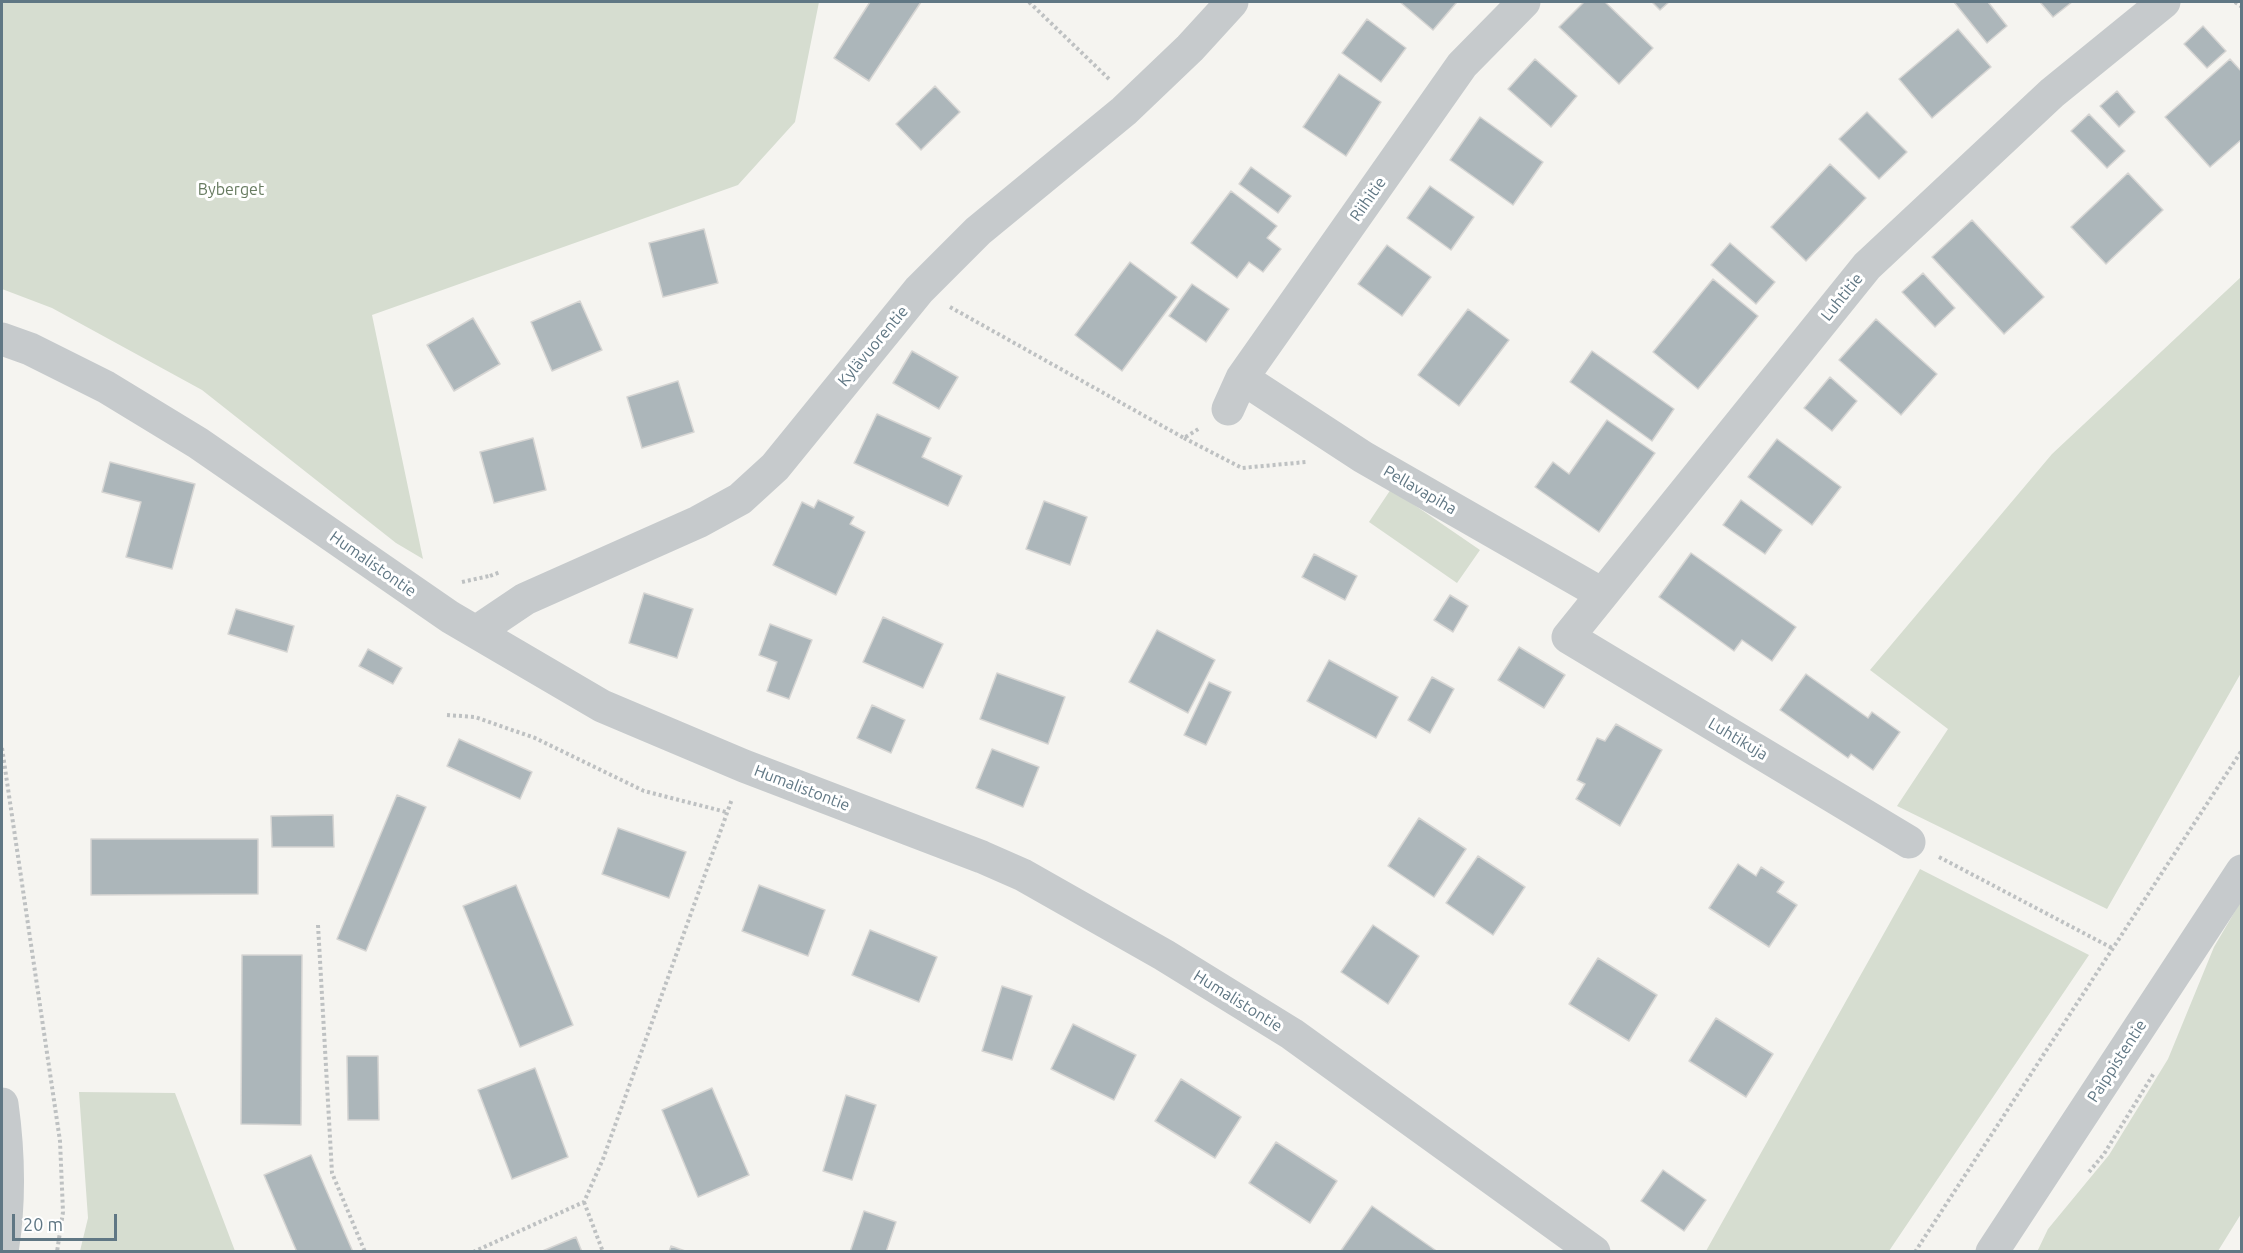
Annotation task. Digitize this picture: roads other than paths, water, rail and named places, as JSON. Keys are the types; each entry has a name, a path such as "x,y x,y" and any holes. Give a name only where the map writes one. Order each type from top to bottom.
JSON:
{"street":[{"name":"Kylävuorentie","path":"476,632 525,599 698,522 740,499 775,466 919,290 978,231 1134,102 1190,48 1232,2"},
{"name":"Riihitie","path":"1228,409 1242,378 1462,65 1524,2"},
{"name":"Luhtitie","path":"1568,637 1867,266 2052,93 2164,2"},
{"name":"Humalistontie","path":"2,339 30,349 106,387 198,443 441,610 602,706 744,766 982,857 1023,875 1091,913 1292,1034 1594,1251"},
{"name":"Pellavapiha","path":"1242,378 1363,457 1602,594"},
{"name":"Luhtikuja","path":"1568,637 1909,842"},
{"name":"Paippistentie","path":"1992,1251 2241,870"},
{"path":"2,1104 7,1144 8,1202 2,1251"}],"park label":[{"name":"Byberget","path":"231,190"}]}
